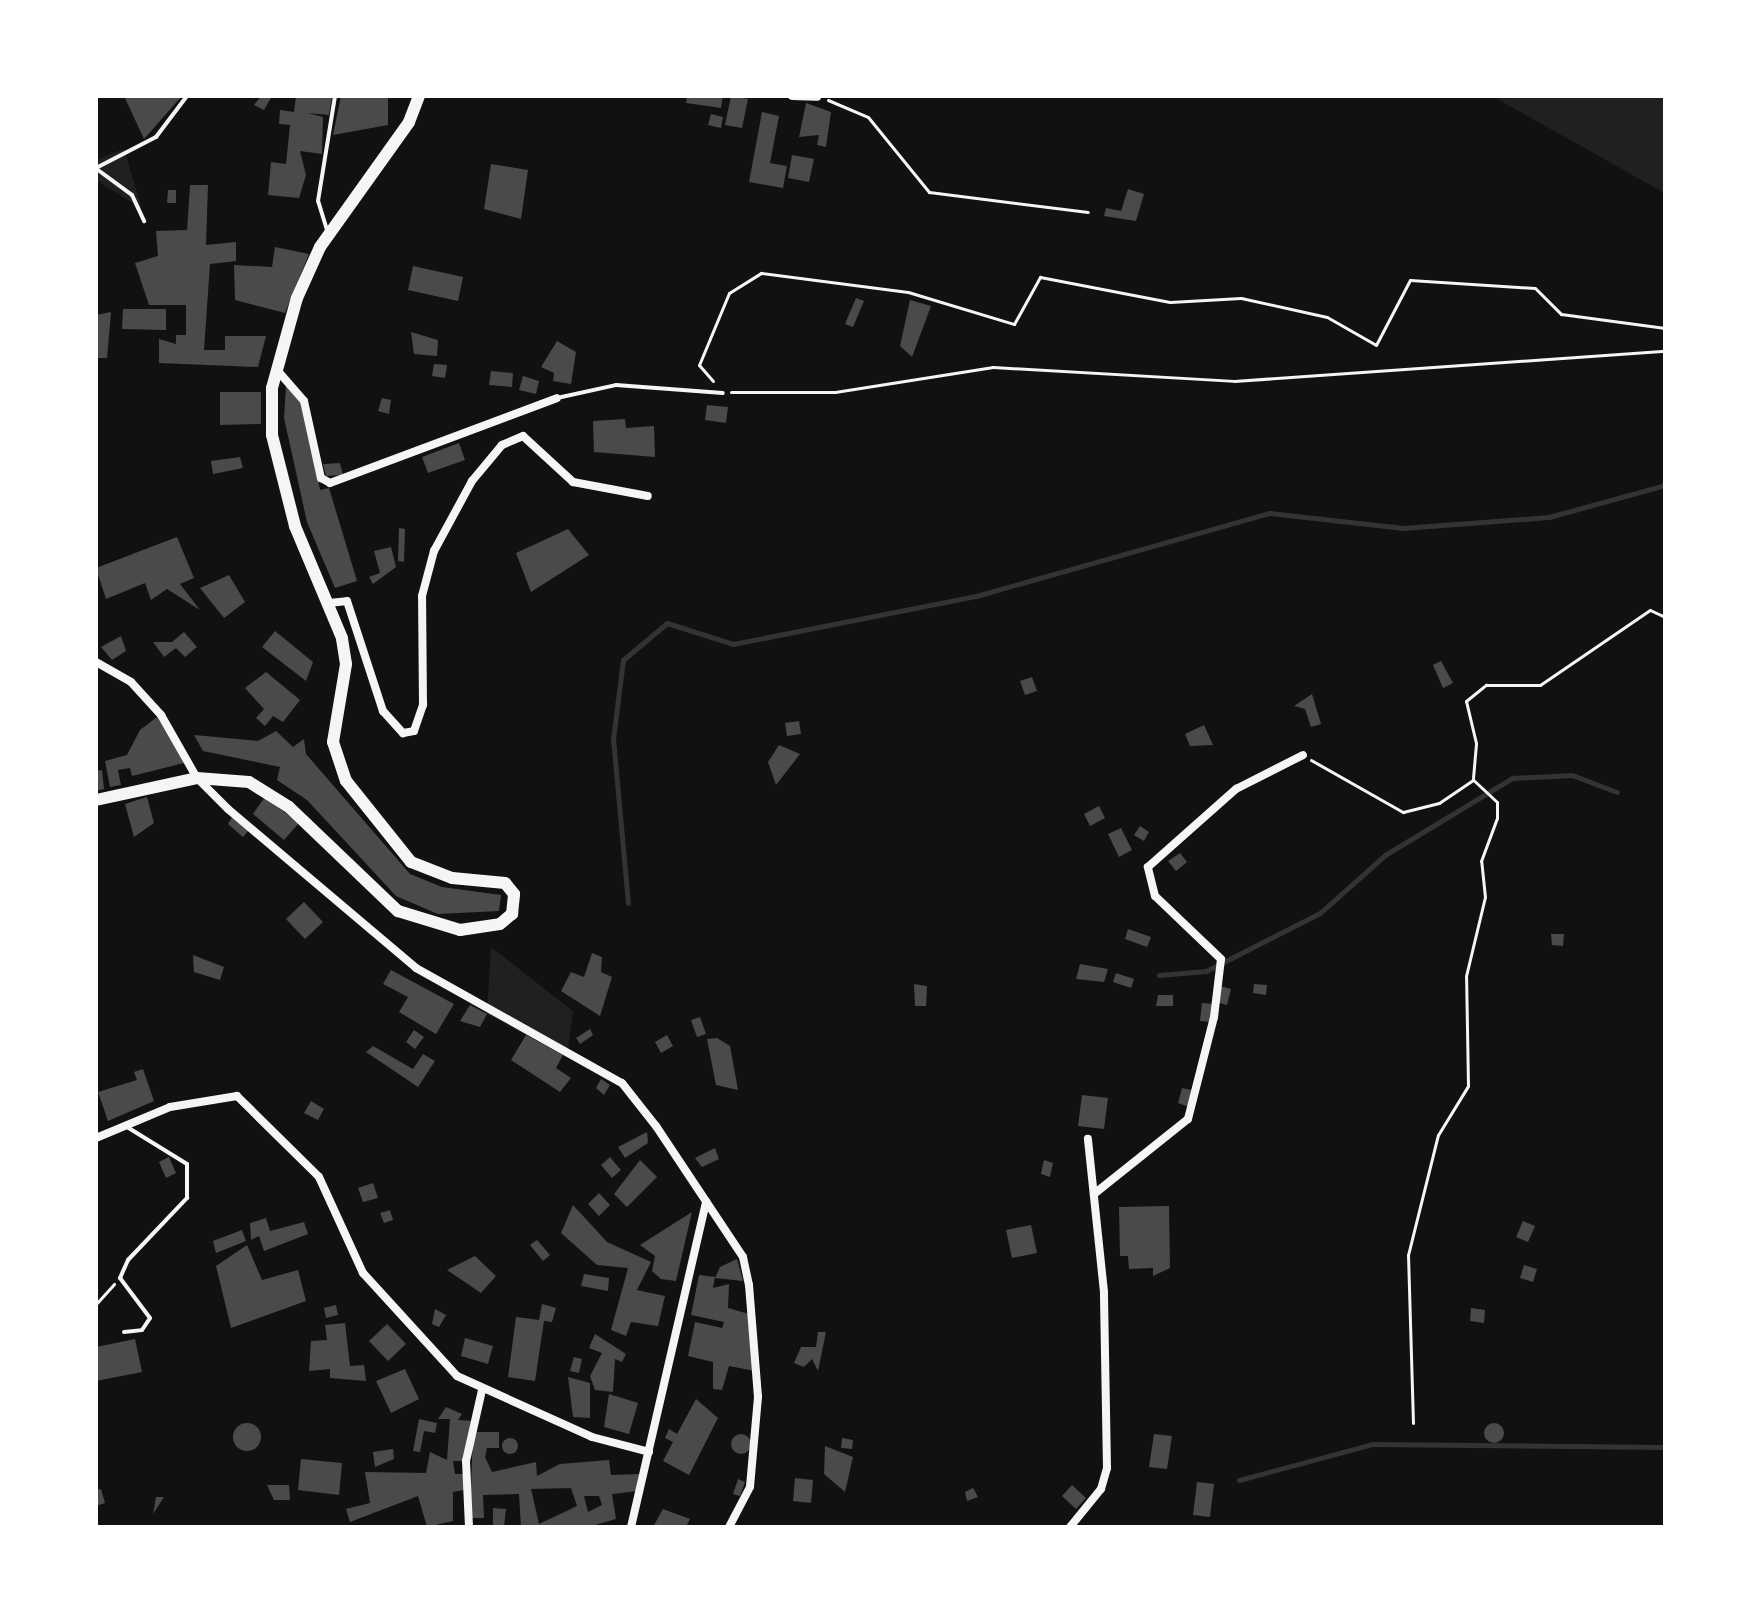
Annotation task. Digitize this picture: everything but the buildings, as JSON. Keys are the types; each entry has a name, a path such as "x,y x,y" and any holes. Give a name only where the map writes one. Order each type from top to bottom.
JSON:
{"main road":[{"path":"96,800 197,778 249,782 289,807 398,911 426,925 460,930 500,924 512,914 514,894 505,883 452,878 411,862 346,781 333,742 346,664 329,603 278,467 272,435 277,370 297,298 330,233 419,96"}],"street":[{"path":"792,96 817,97"},
{"path":"277,370 304,401 321,478 330,483 557,398"},
{"path":"329,603 347,601 383,711 403,733 414,731 423,705 422,596 434,551 472,481 502,445 523,436 573,482 648,496"},
{"path":"96,662 131,682 161,715 197,778 416,968 622,1083 743,1257 759,1355 750,1487 729,1527"},
{"path":"1094,1194 1188,1119 1214,1017 1221,959 1155,896 1148,867 1236,789 1303,755"},
{"path":"96,1138 191,1102 237,1096 319,1177 363,1273 457,1376 482,1390 649,1452"},
{"path":"1070,1527 1101,1489 1107,1468 1104,1292 1088,1139"},
{"path":"631,1527 706,1202"},
{"path":"469,1527 466,1461 482,1390"}],"lane":[{"path":"144,221 132,195 97,169 156,137 187,96"},
{"path":"330,233 318,201 335,96"},
{"path":"557,398 616,385 723,393"},
{"path":"124,1332 142,1330 150,1318 120,1278 128,1260 187,1198 187,1164 125,1126"}],"path":[{"path":"817,97 868,117 929,192 1088,212"},
{"path":"1665,328 1561,314 1535,288 1410,280 1376,345 1327,317 1241,298 1170,302 1040,277 1014,324 908,292 761,273 729,293 699,365 723,393 835,392 993,367 1234,381 1665,351"},
{"path":"1473,780 1476,743 1466,701 1486,685 1540,685 1650,610 1665,617"},
{"path":"1303,755 1403,812 1439,803 1473,780"},
{"path":"1413,1423 1408,1255 1438,1135 1468,1086 1466,976 1485,897 1481,861 1497,818 1491,792 1473,780"},
{"path":"96,1304 120,1278"}],"shaded area":[{"path":"1492,96 1665,96 1665,194 1661,191"},
{"path":"124,149 142,209 96,180 96,160"},
{"path":"491,947 573,1011 567,1057 487,1014"}],"waterway":[{"path":"628,903 613,739 623,660 667,623 733,644 976,596 1269,513 1403,528 1549,517 1665,485"},
{"path":"1159,975 1206,971 1320,913 1385,855 1512,778 1572,775 1617,792"},
{"path":"1239,1480 1372,1444 1665,1447"}]}
